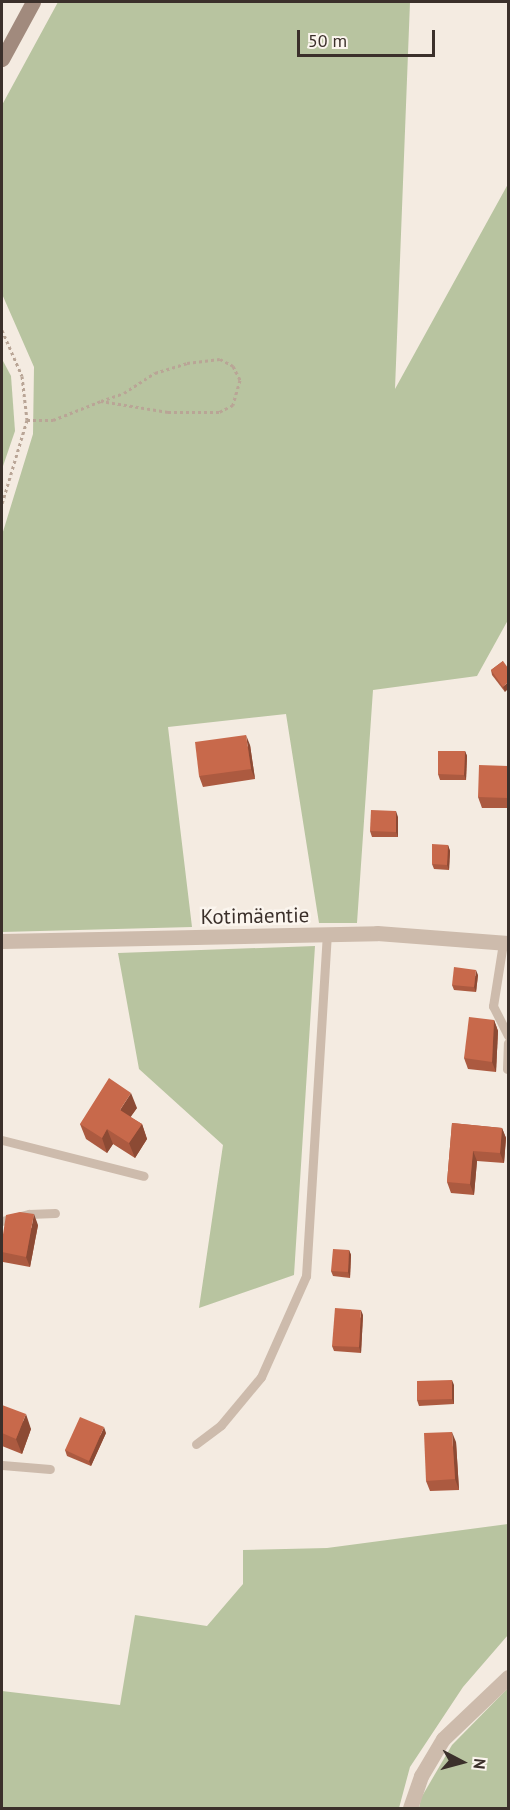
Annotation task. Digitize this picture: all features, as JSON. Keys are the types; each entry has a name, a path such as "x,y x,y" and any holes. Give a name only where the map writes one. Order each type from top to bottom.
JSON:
{"main road":[{"path":"2,59 33,2"}],"street":[{"name":"Kotimäentie","path":"2,941 388,934 506,943"},
{"path":"410,1809 421,1776 443,1739 508,1677"}],"lane":[{"path":"196,1444 221,1425 261,1377 306,1276 327,935"},
{"path":"506,943 493,1006 508,1035"},
{"path":"507,1069 508,1043"},
{"path":"2,1140 144,1176"},
{"path":"2,1221 28,1214 55,1213"},
{"path":"2,1465 50,1469"}],"path":[{"path":"2,330 22,376 27,420 2,504"},
{"path":"27,420 53,420 100,401 124,393 155,373 187,363 220,359 233,366 240,380 233,405 219,412 168,412 100,401"}],"green space":[{"path":"58,2 410,2 395,389 508,184 508,620 477,676 373,690 357,923 319,923 286,714 168,727 192,927 2,932 2,535 33,434 34,367 2,294 2,105"},
{"path":"2,359 11,376 15,431 2,469"},
{"path":"315,946 294,1275 199,1308 223,1145 139,1069 118,953"},
{"path":"508,1524 508,1635 463,1687 410,1767 399,1808 2,1808 2,1691 120,1705 135,1615 207,1626 243,1584 243,1550 327,1548"},
{"path":"508,1688 508,1808 419,1808 421,1798 452,1745"}],"building":[{"path":"503,661 508,668 508,682 503,687 491,670"},
{"path":"246,735 251,769 199,776 195,742"},
{"path":"438,751 465,751 464,775 438,774"},
{"path":"479,765 508,766 508,798 478,797"},
{"path":"371,810 396,811 396,832 370,831"},
{"path":"432,844 448,845 447,865 432,864"},
{"path":"454,967 476,970 474,987 452,985"},
{"path":"469,1017 494,1020 492,1062 464,1058"},
{"path":"109,1078 131,1093 120,1110 142,1124 129,1143 107,1129 102,1138 80,1124"},
{"path":"452,1123 502,1128 500,1153 473,1151 470,1184 447,1182"},
{"path":"20,1212 34,1214 26,1257 2,1252 6,1215"},
{"path":"333,1249 349,1250 348,1272 331,1271"},
{"path":"335,1308 361,1310 359,1347 332,1346"},
{"path":"452,1380 452,1399 417,1400 417,1381"},
{"path":"2,1405 26,1414 16,1439 2,1433"},
{"path":"80,1417 104,1427 89,1461 65,1450"},
{"path":"452,1432 455,1479 426,1481 424,1433"}]}
